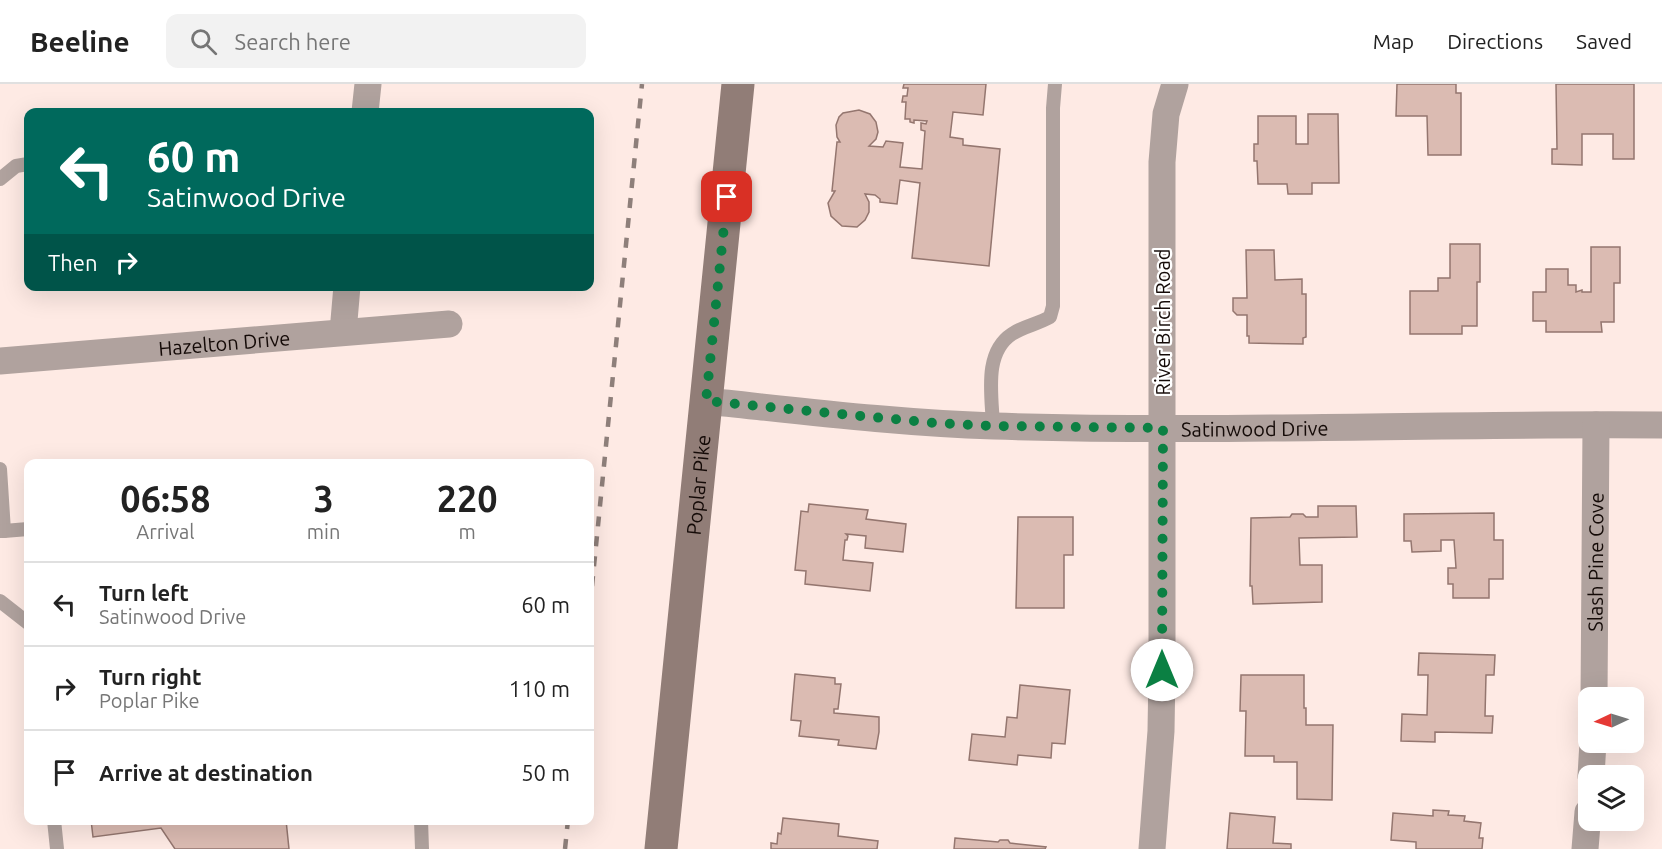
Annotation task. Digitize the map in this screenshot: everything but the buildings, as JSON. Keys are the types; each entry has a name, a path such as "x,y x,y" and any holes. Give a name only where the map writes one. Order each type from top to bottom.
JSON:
{"main road":[{"name":"Poplar Pike","path":"661,849 738,84"}],"street":[{"path":"365,108 368,84"},
{"name":"River Birch Road","path":"1152,849 1161,721 1162,136 1175,84"},
{"path":"343,333 347,291"},
{"name":"Hazelton Drive","path":"0,361 449,324"},
{"name":"Satinwood Drive","path":"706,401 886,419 993,426 1163,428 1662,425"},
{"name":"Slash Pine Cove","path":"1594,687 1596,425"},
{"path":"1585,849 1586,831"}],"lane":[{"path":"993,426 992,367 995,352 1001,342 1009,336 1050,317 1053,306 1055,84"},
{"path":"0,179 16,166 24,165"},
{"path":"0,469 2,531 24,529"},
{"path":"0,601 24,620"},
{"path":"55,825 57,849"},
{"path":"421,825 422,849"}],"railway":[{"path":"594,566 642,84"},
{"path":"565,849 567,825"}],"route":[{"path":"727,197 706,401 934,423 1163,428 1162,670"}]}
